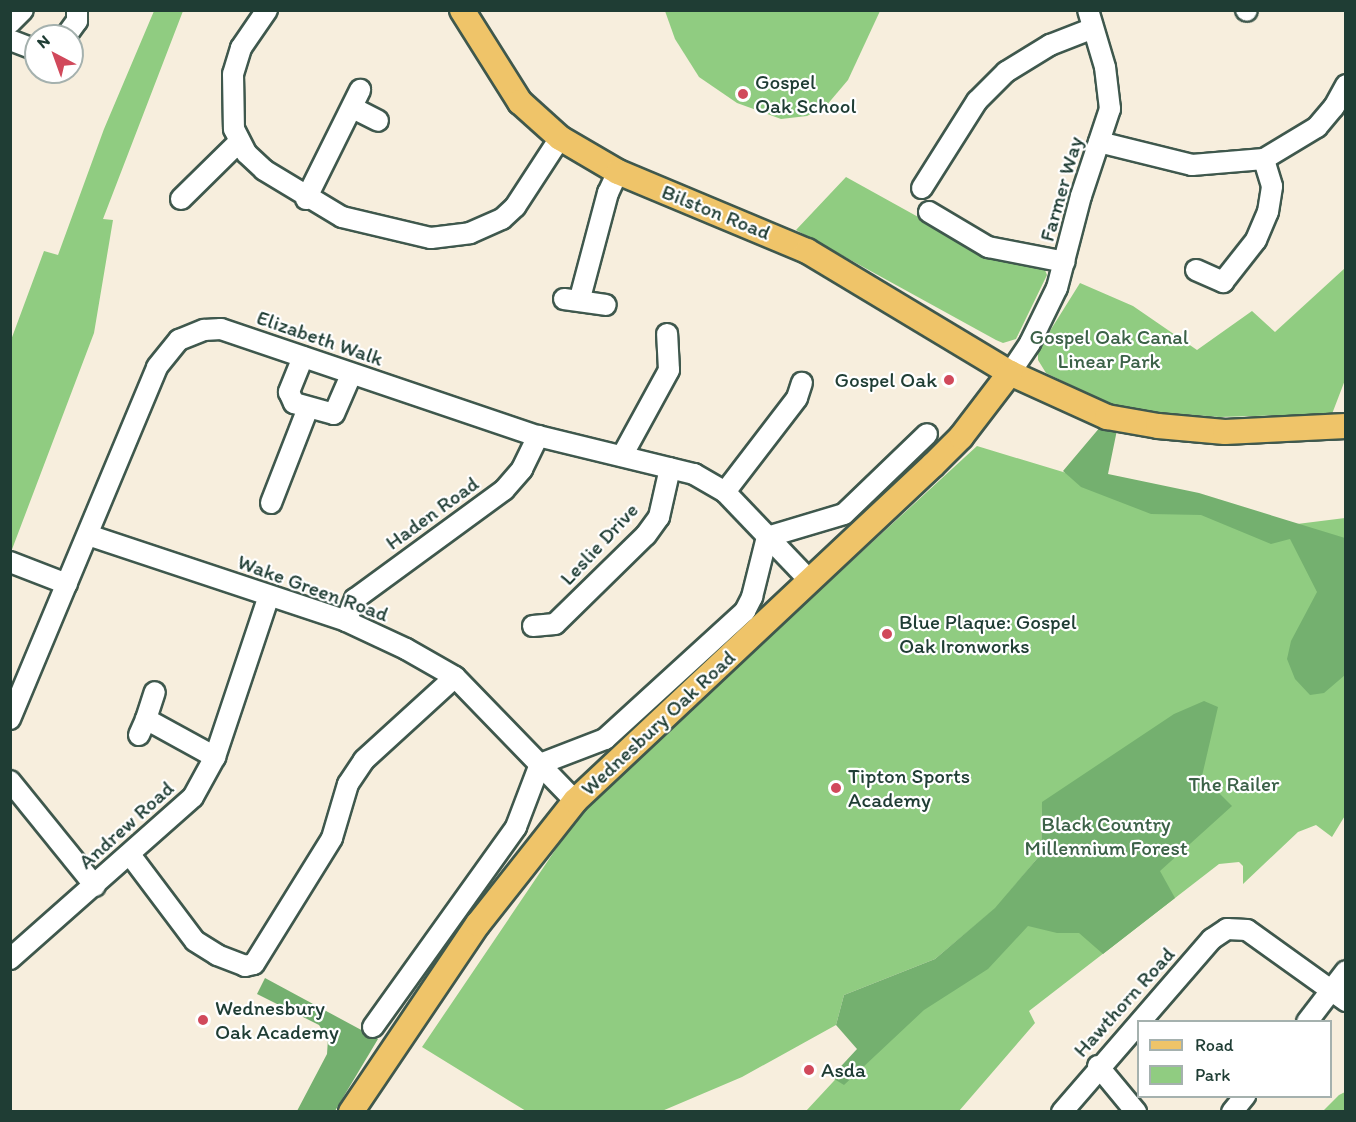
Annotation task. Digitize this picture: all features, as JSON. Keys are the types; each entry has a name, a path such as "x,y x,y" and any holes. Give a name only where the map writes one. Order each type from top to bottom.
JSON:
{"main road":[{"name":"Bilston Road","path":"462,10 520,102 560,138 618,172 786,241 1010,372 1107,417 1158,426 1226,432 1346,426"},
{"name":"Wednesbury Oak Road","path":"351,1112 478,924 575,801 933,465 1010,372"}],"street":[{"path":"10,23 23,10"},
{"path":"267,10 241,48 233,74 233,123 239,142 264,170 306,199 342,217 400,233 431,238 470,233 502,219 515,207 560,138"},
{"path":"922,188 947,168 977,101 1006,72 1089,20"},
{"name":"Farmer Way","path":"1010,372 1049,308 1065,262 1110,109 1105,67 1089,20"},
{"path":"1099,142 1192,165 1264,159 1317,127 1334,107 1346,85"},
{"path":"306,199 357,99 378,121"},
{"path":"181,200 239,142"},
{"path":"1196,270 1223,282 1256,240 1268,212 1272,186 1264,159"},
{"path":"606,305 572,299 608,194 618,172"},
{"path":"930,212 988,247 1065,262"},
{"name":"Elizabeth Walk","path":"10,719 157,367 178,340 204,330 221,329 351,375 538,436 694,474 725,492 809,580"},
{"path":"622,456 669,370 667,334"},
{"path":"303,357 289,396 294,403 334,414 351,375"},
{"path":"725,492 797,398 803,377"},
{"path":"271,503 308,408"},
{"path":"767,537 844,514 927,434"},
{"name":"Haden Road","path":"346,621 355,599 504,490 522,469 538,436"},
{"name":"Leslie Drive","path":"533,626 555,624 646,535 659,517 670,468"},
{"name":"Wake Green Road","path":"88,535 346,621 406,649 455,677 575,801"},
{"name":"Wednesbury Oak Road","path":"540,764 605,739 745,610 752,597 767,537"},
{"path":"10,562 67,584"},
{"name":"Andrew Road","path":"10,959 131,856 193,797 215,757 269,596"},
{"path":"131,856 195,941 217,956 245,966 254,964 332,838 348,784 364,760 455,677"},
{"path":"155,692 142,727 215,757"},
{"path":"373,1027 516,827 540,764"},
{"path":"10,781 95,886"},
{"name":"Hawthorn Road","path":"1139,1020 1212,939 1227,929 1247,930 1338,997"},
{"path":"1309,1020 1338,997 1346,971"},
{"name":"Hawthorn Road","path":"1062,1112 1098,1066 1137,1023"},
{"path":"1098,1066 1136,1112"},
{"path":"1232,1112 1243,1098"}],"green space":[{"path":"665,10 880,11 848,80 826,106 807,116 781,119 737,103 699,77 675,39"},
{"path":"154,11 183,11 103,219 113,220 94,333 11,552 11,340 44,251 58,255 104,129"},
{"name":"Gospel Oak Canal Linear Park","path":"846,177 985,254 1041,260 1047,275 1016,339 1003,343 996,340 796,230"},
{"name":"Gospel Oak Canal Linear Park","path":"1345,268 1345,380 1332,414 1219,417 1120,409 1046,373 1038,360 1038,350 1080,283 1133,306 1197,350 1252,311 1275,332"},
{"path":"1101,426 1117,430 1108,474 1199,493 1345,538 1345,675 1324,693 1310,695 1295,679 1287,659 1291,641 1317,592 1290,539 1271,544 1201,515 1151,514 1081,487 1063,471"},
{"name":"Tipton Sports Academy","path":"977,446 1126,491 1297,524 1345,518 1346,814 1332,837 1316,825 1298,832 1243,884 1243,866 1239,862 1219,864 1029,1011 1035,1023 959,1111 806,1111 990,913 935,959 844,995 836,1025 742,1077 662,1111 526,1111 422,1047 585,806","holes":["1042,806 1050,850 1006,896 1041,854"]},
{"name":"Black Country Millennium Forest","path":"1204,701 1218,707 1202,776 1232,806 1160,871 1175,898 1103,954 1079,933 1057,933 1028,926 988,969 924,1010 844,1085 831,1077 857,1049 836,1025 844,995 935,959 995,908 1041,854 1042,802 1174,714"},
{"path":"265,978 378,1039 335,1111 297,1111 327,1054 328,1039 319,1025 257,994"},
{"path":"1345,1092 1345,1111 1323,1111 1339,1095"}],"place":[{"name":"Gospel Oak School","path":"743,94"},
{"name":"Gospel Oak","path":"949,380"},
{"name":"Blue Plaque: Gospel Oak Ironworks","path":"887,634"},
{"name":"Tipton Sports Academy","path":"836,788"},
{"name":"Wednesbury Oak Academy","path":"203,1020"},
{"name":"Asda","path":"809,1070"}],"park label":[{"name":"The Railer","path":"1234,784"}]}
